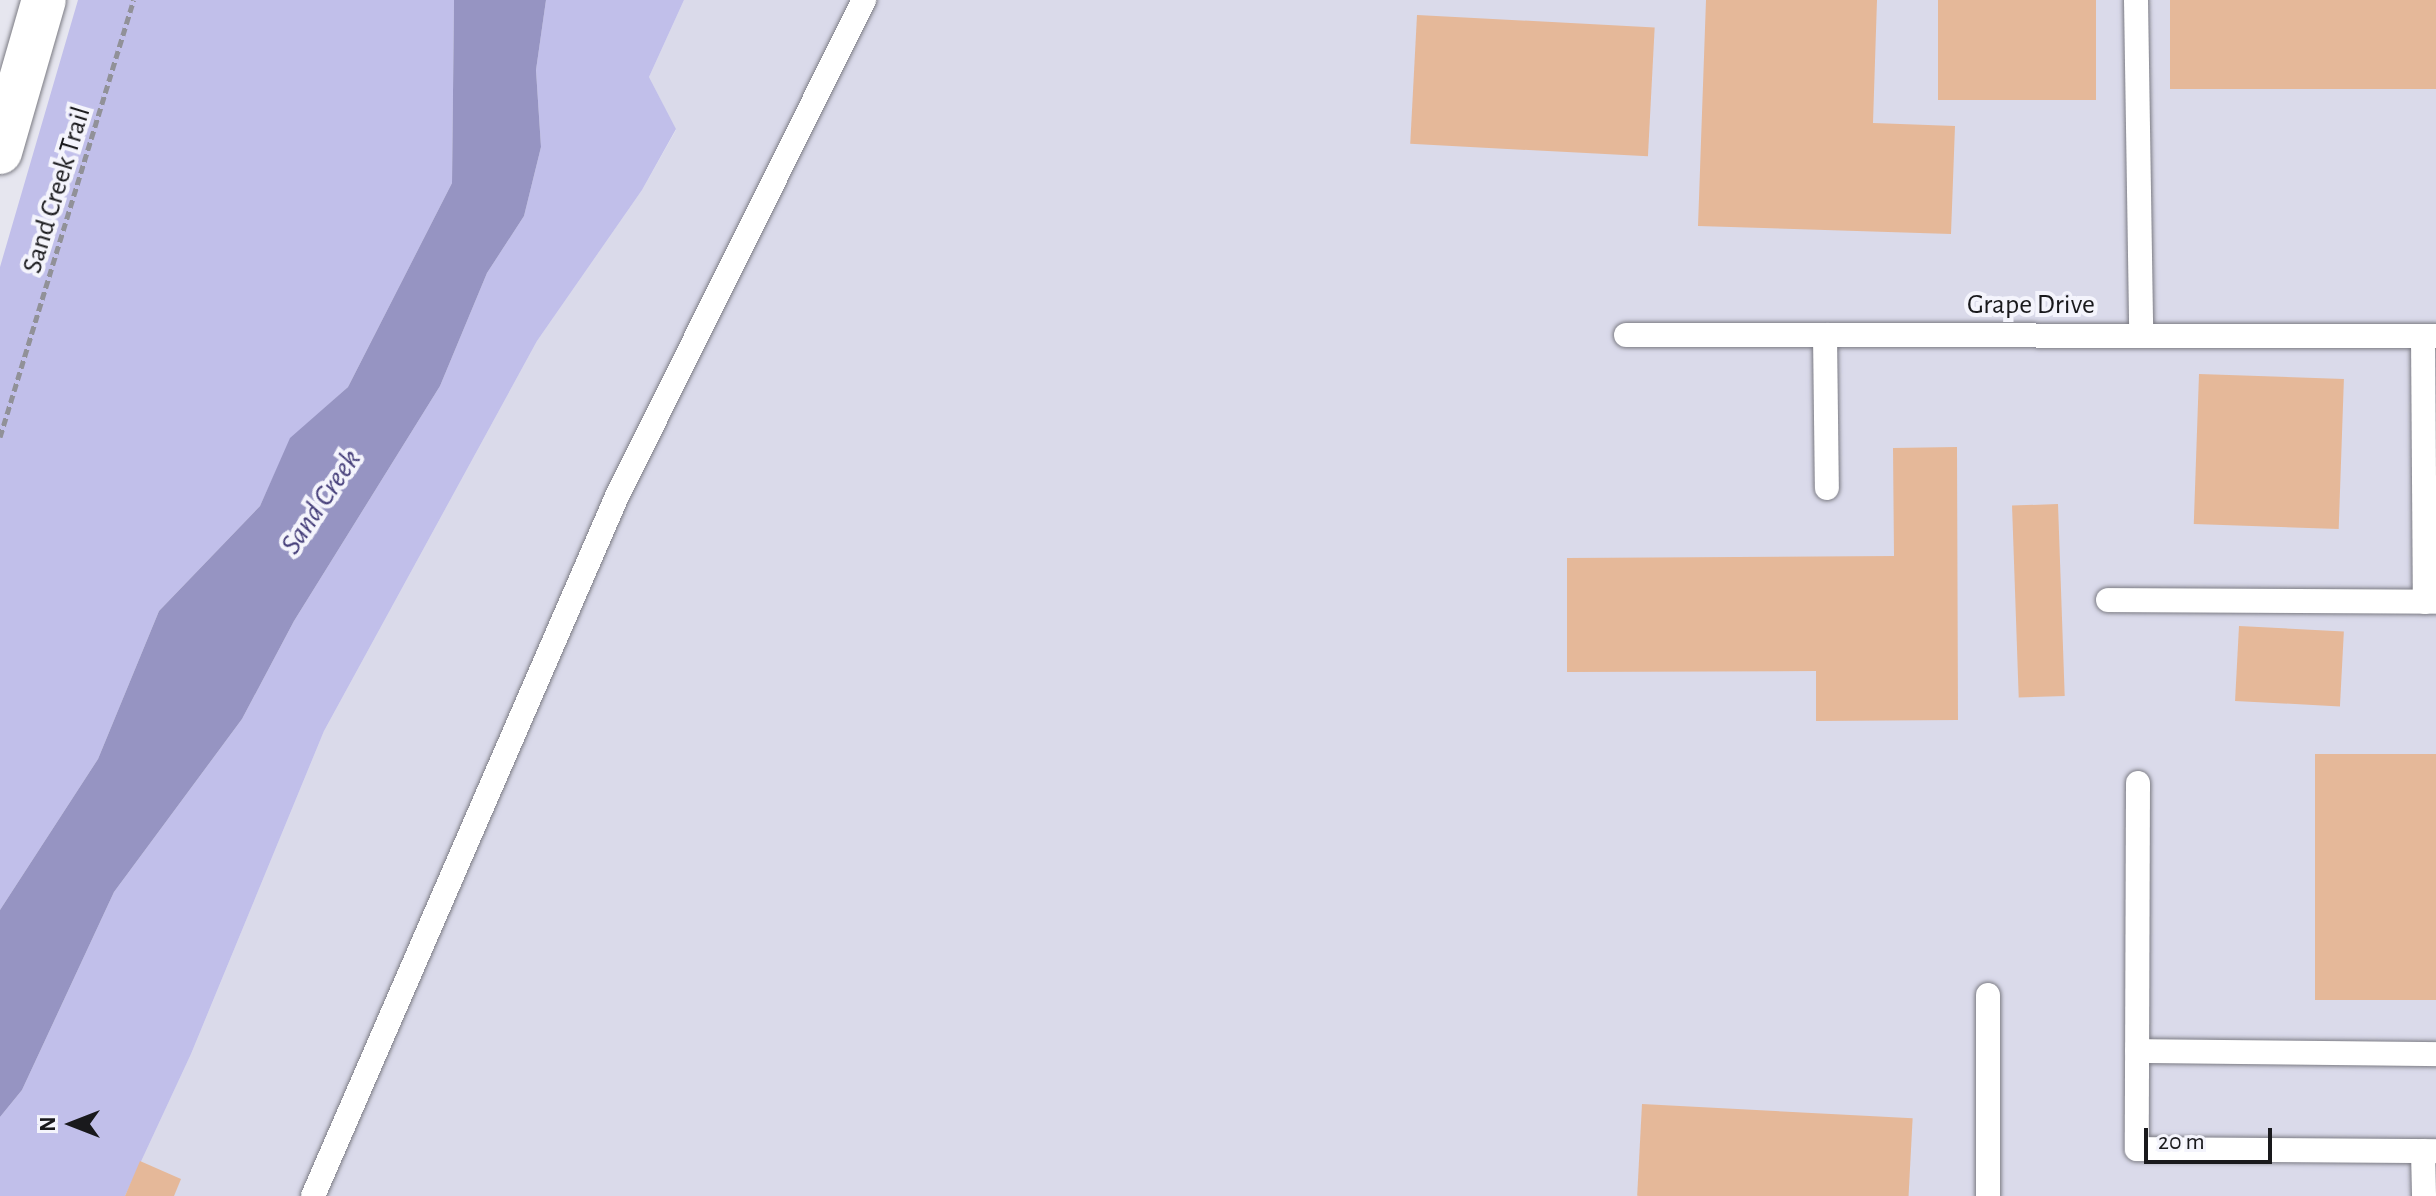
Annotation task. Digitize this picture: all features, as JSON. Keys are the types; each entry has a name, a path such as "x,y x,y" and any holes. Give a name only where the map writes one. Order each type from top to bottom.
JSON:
{"main road":[{"path":"0,152 44,0"}],"lane":[{"path":"313,1196 618,494 864,0"},
{"path":"2136,0 2141,335"},
{"name":"Grape Drive","path":"1626,335 2429,336"},
{"path":"1825,335 1827,488"},
{"path":"2108,600 2430,602 2429,336"},
{"path":"2138,783 2137,1149 2430,1151 2424,1196"},
{"path":"1988,995 1988,1196"},
{"path":"2137,1051 2436,1054"}],"path":[{"name":"Sand Creek Trail","path":"0,437 134,0"}],"shaded area":[{"path":"78,0 454,0 452,183 348,387 291,438 260,506 159,611 98,759 0,910 0,267"},
{"path":"546,0 684,0 649,77 676,129 642,190 537,341 324,731 191,1054 125,1196 0,1196 0,1117 22,1090 114,892 242,719 294,621 440,386 487,273 524,216 541,147 536,70"},
{"path":"684,0 2436,0 2436,1196 125,1196 191,1054 324,731 537,341 642,190 676,130 649,77"}],"water":[{"name":"Sand Creek","path":"454,0 546,0 536,70 541,147 524,216 487,273 440,386 294,621 242,719 114,892 22,1090 0,1117 0,910 98,759 159,611 260,506 290,438 348,387 452,183"}],"building":[{"path":"1706,0 1877,0 1873,123 1955,126 1951,234 1698,226"},
{"path":"1938,0 2096,0 2096,100 1938,100"},
{"path":"2170,0 2436,0 2436,89 2170,89"},
{"path":"1417,15 1655,27 1648,156 1410,144"},
{"path":"2199,374 2344,379 2339,529 2194,524"},
{"path":"1957,447 1958,720 1816,721 1816,671 1567,672 1567,558 1894,556 1893,448"},
{"path":"2058,504 2065,696 2019,697 2012,506"},
{"path":"2239,626 2344,631 2340,706 2235,701"},
{"path":"2315,754 2436,754 2436,1000 2315,1000"},
{"path":"1642,1104 1913,1118 1909,1196 1637,1196"},
{"path":"140,1161 181,1179 174,1196 125,1196"}]}
